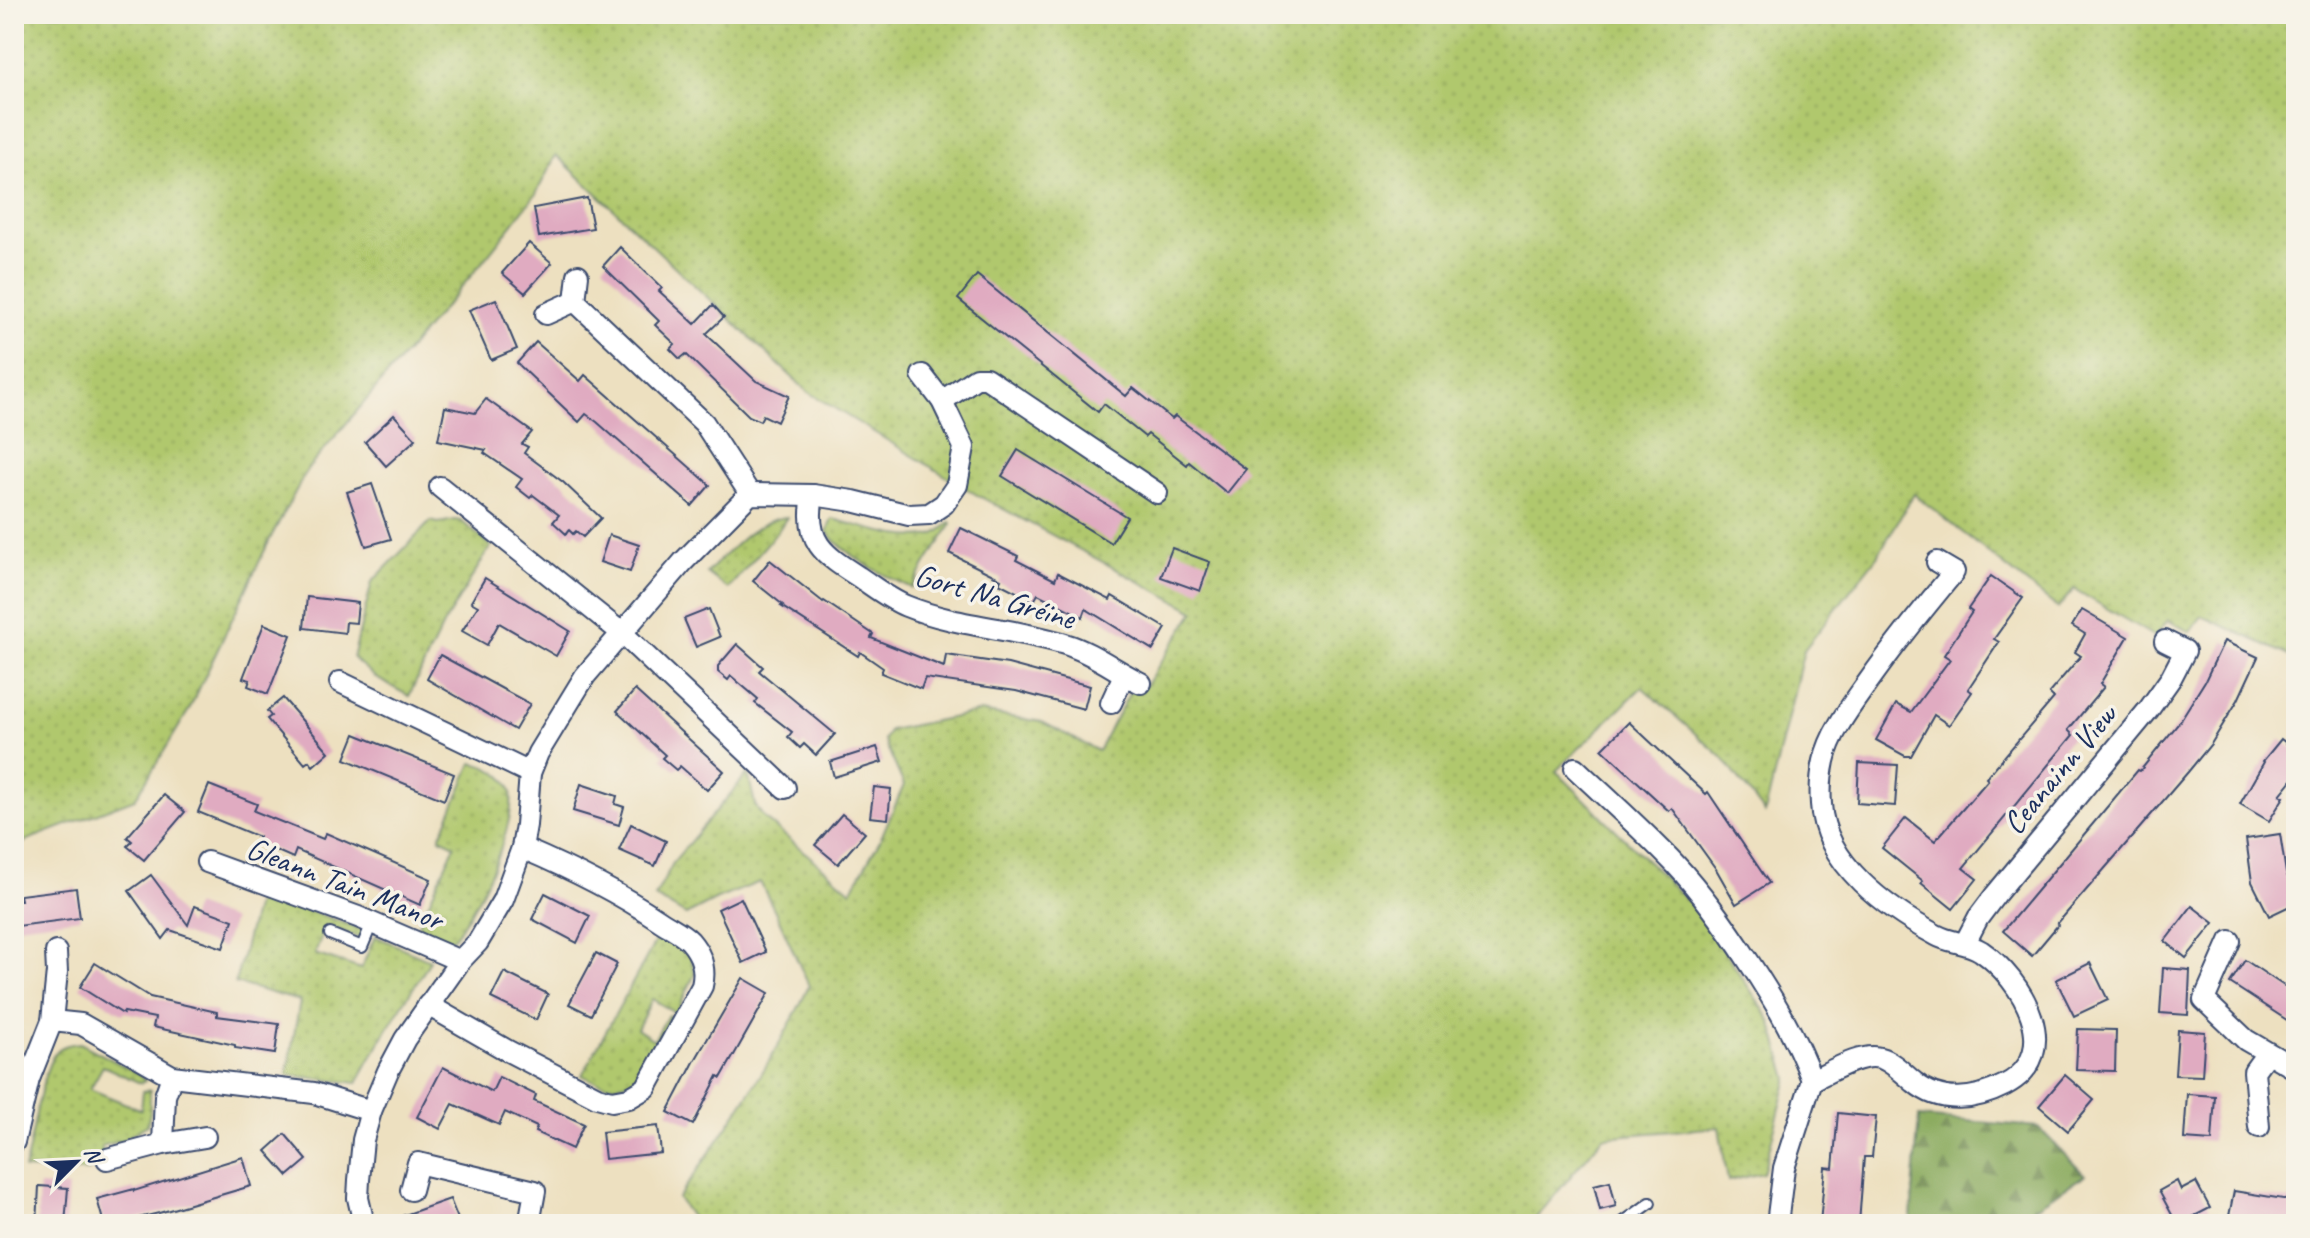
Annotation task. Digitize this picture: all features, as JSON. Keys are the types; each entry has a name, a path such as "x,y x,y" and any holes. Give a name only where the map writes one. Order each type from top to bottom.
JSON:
{"street":[{"path":"575,301 578,275"},
{"path":"546,314 575,301"},
{"path":"575,301 704,423 750,494 683,562 623,634"},
{"name":"Gort Na Gréine","path":"750,494 813,495 909,515 929,514 944,504 957,485 964,447 942,401 922,375"},
{"path":"942,401 976,378 986,378 1157,493"},
{"path":"440,487 623,634 785,788"},
{"name":"Gort Na Gréine","path":"813,495 810,511 813,530 820,549 835,562 902,604 957,622 1063,643 1132,679 1111,703"},
{"path":"1812,1080 1863,1057 1879,1057 1932,1095 1967,1098 2007,1084 2023,1071 2033,1052 2036,1032 2029,1008 2017,987 1998,965 1980,951 1965,943 1939,937 1868,889 1844,864 1827,834 1820,805 1824,760 1833,737 1885,658 1954,572 1937,562"},
{"name":"Gleann Tain Manor","path":"364,1224 358,1198 363,1140 388,1071 428,1005 478,942 495,915 522,848 530,773 556,721 585,676 623,634"},
{"name":"Ceanainn View","path":"1965,943 1996,894 2149,709 2171,678 2185,651 2165,641"},
{"path":"340,682 530,773"},
{"path":"1575,768 1658,846 1703,896 1791,1031 1812,1080 1784,1168 1777,1224"},
{"path":"428,1005 597,1097 612,1101 629,1098 646,1088 656,1072 702,986 705,972 698,953 681,933 634,902 522,848"},
{"name":"Gleann Tain Manor","path":"207,862 372,923 460,961"},
{"path":"2230,941 2204,1000 2246,1040 2296,1069"},
{"path":"14,1142 29,1079 52,1021 56,952"},
{"path":"52,1021 81,1024 172,1076 314,1093 371,1111"},
{"path":"2259,1127 2254,1071 2267,1053"},
{"path":"163,1144 165,1096 172,1076"},
{"path":"107,1159 205,1137"},
{"path":"411,1190 418,1163 535,1191 529,1224"}],"lane":[{"path":"330,934 362,947 372,923"},
{"path":"1621,1224 1650,1203"}],"green space":[{"path":"14,14 2296,14 2296,659 2202,616 2190,632 2168,620 2155,637 2074,589 2058,608 1914,494 1878,555 1804,650 1765,813 1722,757 1642,687 1556,771 1697,910 1771,1021 1788,1078 1763,1173 1728,1181 1719,1127 1603,1137 1531,1224 696,1224 678,1198 765,1068 809,986 760,882 686,915 655,897 674,861 748,773 755,805 764,818 851,891 880,840 904,785 884,740 890,730 980,712 1042,722 1098,751 1130,692 1145,686 1195,611 977,495 808,392 556,155 536,194 480,265 307,470 271,537 189,710 135,799 27,840 14,852"},
{"path":"787,517 728,589 707,573 753,530 775,519"},
{"path":"832,519 912,537 935,534 952,524 912,588 846,550 827,532"},
{"path":"431,521 461,521 491,546 443,625 409,696 376,678 353,658 372,582"},
{"path":"472,763 490,769 506,781 511,791 511,807 492,869 472,911 451,940 418,926 455,845 440,838"},
{"path":"263,895 364,930 362,939 326,925 315,954 361,969 375,936 430,960 357,1083 287,1075 300,1001 235,983 258,896"},
{"path":"662,929 689,949 695,974 676,1013 652,999 637,1029 654,1040 668,1015 673,1018 657,1049 640,1074 629,1081 616,1085 582,1075"},
{"path":"80,1043 141,1075 145,1081 140,1083 103,1066 90,1089 141,1110 143,1091 150,1090 147,1125 121,1141 101,1146 103,1152 89,1171 24,1169 50,1061 61,1048"},
{"path":"1919,1117 2038,1127 2085,1175 2009,1224 1907,1224 1911,1218"}],"building":[{"path":"587,198 593,228 539,237 534,208"},
{"path":"529,243 552,263 525,293 502,273"},
{"path":"620,247 662,288 659,291 695,324 713,305 724,317 706,334 756,381 789,396 777,422 763,415 760,421 749,416 686,354 680,359 670,349 675,344 655,325 659,321 603,266"},
{"path":"977,275 1126,396 1133,388 1172,419 1175,416 1246,469 1227,493 1189,462 1187,465 1148,434 1145,437 1104,404 1098,412 958,299"},
{"path":"496,299 517,349 491,360 469,310"},
{"path":"536,342 580,381 585,375 710,485 692,506 597,422 586,414 579,422 517,363"},
{"path":"486,399 532,432 522,444 528,447 524,453 563,482 601,518 583,537 576,531 573,534 569,530 566,534 553,522 559,515 533,495 530,498 516,487 522,479 484,453 486,450 438,440 445,407 475,413"},
{"path":"394,415 416,439 386,466 365,442"},
{"path":"1018,450 1127,517 1111,543 1002,476"},
{"path":"372,484 391,539 366,546 347,492"},
{"path":"961,528 1018,556 1016,560 1055,580 1058,573 1110,600 1112,596 1166,628 1153,650 1086,609 1083,617 1038,594 1034,601 999,583 1001,579 949,553"},
{"path":"609,535 639,545 630,572 600,562"},
{"path":"1172,548 1210,562 1200,591 1161,577"},
{"path":"770,560 823,602 873,634 871,638 944,667 946,655 1008,664 1090,686 1084,709 1016,691 925,678 921,689 881,673 883,668 860,652 858,656 781,606 753,581"},
{"path":"1991,576 2023,598 1994,639 1999,642 1968,689 1972,692 1949,725 1934,715 1911,756 1905,756 1876,740 1896,704 1911,712 1950,659 1944,655 1972,612 1968,609"},
{"path":"485,578 570,631 556,656 499,623 487,645 462,631 478,606 471,602"},
{"path":"307,597 358,603 356,623 346,622 345,633 304,628"},
{"path":"709,609 720,637 696,647 684,619"},
{"path":"2082,610 2128,637 2100,684 2104,687 2068,730 2073,735 1963,868 1977,879 1953,909 1882,848 1906,818 1935,841 1988,780 1986,778 2054,698 2049,693 2081,656 2075,652 2085,634 2072,626"},
{"path":"264,624 291,635 268,694 248,686 250,680 243,678"},
{"path":"2224,641 2258,657 2238,700 2211,744 2032,956 2003,931 2178,724 2205,681"},
{"path":"737,644 763,667 759,671 835,734 816,755 804,744 800,748 788,737 792,732 755,703 758,699 731,676 728,680 718,672 718,666"},
{"path":"440,655 530,704 515,730 427,679"},
{"path":"635,690 724,771 707,790 680,766 676,770 662,758 665,755 617,711"},
{"path":"283,698 329,752 313,766 309,761 305,764 267,719 271,716 267,711"},
{"path":"1629,722 1706,794 1708,792 1769,883 1736,904 1716,869 1672,808 1669,811 1602,749"},
{"path":"355,734 454,774 444,800 345,759"},
{"path":"2281,739 2296,751 2296,775 2280,795 2284,797 2269,821 2240,804 2263,761"},
{"path":"877,747 882,762 834,777 830,762"},
{"path":"1859,763 1898,765 1895,806 1857,803"},
{"path":"581,784 617,796 615,804 624,807 619,825 573,811"},
{"path":"209,785 257,804 254,811 323,839 326,833 431,879 420,905 296,850 293,858 257,843 259,837 198,812"},
{"path":"874,787 891,789 888,819 870,817"},
{"path":"164,795 185,812 144,860 127,846 132,841 127,837"},
{"path":"842,814 865,833 838,864 815,845"},
{"path":"631,824 666,841 655,866 619,850"},
{"path":"2280,834 2286,873 2296,894 2296,903 2269,916 2252,882 2246,839"},
{"path":"151,875 188,925 195,906 233,920 223,948 170,930 163,939 129,891"},
{"path":"76,888 80,918 18,926 15,900 21,900 20,895"},
{"path":"545,893 590,916 577,943 532,919"},
{"path":"741,898 766,952 743,963 718,909"},
{"path":"2192,906 2214,923 2186,958 2165,941"},
{"path":"596,953 617,964 591,1015 569,1004"},
{"path":"2245,960 2296,994 2296,1026 2230,983"},
{"path":"95,963 150,997 217,1012 217,1016 279,1024 275,1054 235,1048 235,1045 153,1027 155,1018 123,1014 80,987"},
{"path":"2090,963 2108,1000 2074,1016 2056,980"},
{"path":"2163,968 2190,970 2188,1015 2160,1013"},
{"path":"504,972 548,994 536,1020 491,998"},
{"path":"743,978 769,993 721,1078 718,1076 693,1125 668,1112"},
{"path":"2078,1029 2116,1030 2115,1071 2076,1070"},
{"path":"2178,1030 2205,1032 2202,1076 2175,1075"},
{"path":"443,1067 492,1092 499,1077 536,1095 534,1101 584,1124 572,1149 535,1132 537,1127 505,1112 499,1125 453,1104 440,1129 417,1117"},
{"path":"2065,1075 2094,1100 2068,1131 2039,1106"},
{"path":"2187,1094 2215,1096 2212,1141 2184,1139"},
{"path":"1838,1113 1876,1117 1872,1157 1864,1157 1859,1224 1820,1224 1825,1167 1833,1168"},
{"path":"658,1126 661,1153 605,1159 602,1132"},
{"path":"285,1134 307,1160 288,1176 266,1151"},
{"path":"243,1157 251,1186 159,1213 104,1224 97,1199 134,1191"},
{"path":"1610,1181 1616,1206 1600,1210 1594,1185"},
{"path":"2177,1181 2181,1190 2196,1182 2210,1208 2179,1224 2159,1191"},
{"path":"39,1186 68,1188 65,1224 37,1224"},
{"path":"2234,1191 2296,1201 2296,1224 2268,1224 2229,1216"},
{"path":"450,1199 460,1224 385,1224 385,1222"}]}
